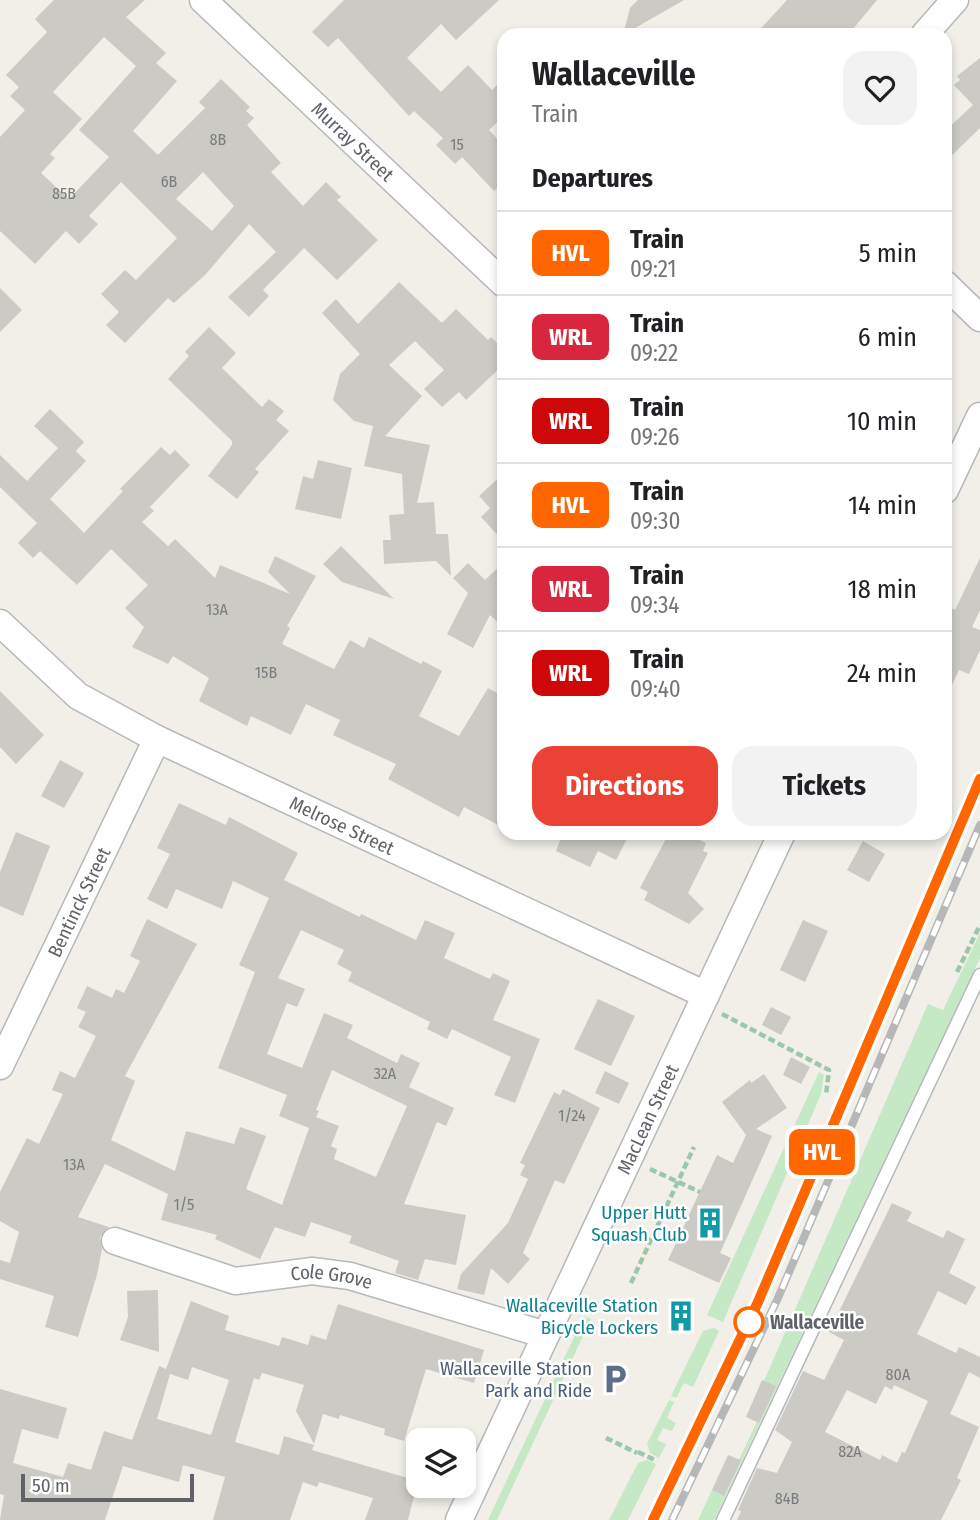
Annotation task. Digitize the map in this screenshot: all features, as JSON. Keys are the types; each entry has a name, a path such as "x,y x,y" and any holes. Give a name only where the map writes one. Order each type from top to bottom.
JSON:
{"street":[{"name":"Murray Street","path":"203,0 497,277"},
{"path":"931,28 955,0"},
{"path":"952,291 980,318"},
{"path":"952,475 980,416"},
{"name":"Melrose Street","path":"0,622 78,696 157,738 706,995"},
{"name":"Bentinck Street","path":"0,1066 8,1031 157,738"},
{"name":"MacLean Street","path":"459,1520 779,840"},
{"name":"Cole Grove","path":"115,1241 236,1280 312,1271 350,1276 546,1335"}],"lane":[{"path":"723,1520 980,975"}],"path":[{"path":"957,972 980,925"},
{"path":"706,995 723,1016 829,1070 826,1095"},
{"path":"631,1283 694,1147"},
{"path":"650,1169 700,1192"},
{"path":"606,1438 657,1461"}],"green space":[{"path":"980,933 980,958 714,1520 698,1520 712,1490 722,1495 774,1386 764,1381 928,1004 943,1010"},
{"path":"819,1072 824,1075 821,1094 723,1322 707,1315"},
{"path":"584,1316 591,1319 497,1520 488,1520"},
{"path":"714,1328 719,1331 693,1387 684,1383 676,1398 671,1396 703,1331"},
{"path":"669,1400 674,1402 667,1418 676,1423 672,1431 663,1428 657,1440 666,1444 659,1458 650,1453 647,1444"},
{"path":"647,1460 656,1464 628,1520 609,1520 638,1463"}],"building":[{"path":"54,0 145,0 126,17 166,53 156,63 177,81 133,131 158,155 205,108 199,102 221,79 250,107 246,111 254,118 247,125 281,163 271,172 303,206 326,182 341,197 337,200 378,240 337,280 304,248 263,290 269,296 249,317 228,297 276,252 249,224 205,275 174,303 168,298 125,343 106,325 119,312 101,294 125,270 136,280 177,238 121,182 89,216 98,224 79,244 66,231 35,264 0,231 0,137 25,110 10,96 19,87 6,75 47,32 35,19","holes":["104,37 136,66 79,130 109,157 69,199 41,173 55,158 50,154 82,119 53,92","203,172 234,206 212,231 176,199"]},
{"path":"344,0 499,0 456,40 441,24 407,58 441,92 468,65 492,90 497,85 497,123 489,130 497,139 497,188 494,191 462,157 455,164 436,145 443,138 414,111 409,116 338,38 328,47 312,32"},
{"path":"638,0 684,0 635,28 625,28 630,8"},
{"path":"787,0 877,0 854,28 761,28"},
{"path":"980,58 980,128 952,155 952,124 973,105 954,85 960,80 957,76"},
{"path":"399,282 442,323 456,309 488,340 491,337 497,343 497,371 466,400 459,392 442,407 424,389 444,370 415,341 389,365 422,396 385,436 430,445 417,503 434,502 436,534 448,534 451,576 436,561 384,564 383,540 391,540 389,515 404,514 402,474 364,466 373,426 354,421 333,400 340,374 360,354 322,313 336,299 358,324"},
{"path":"0,288 22,310 0,332"},
{"path":"209,327 236,353 222,368 262,407 269,399 284,411 276,420 289,431 255,469 259,472 237,499 208,476 232,445 232,441 168,379 189,356 185,352"},
{"path":"50,409 84,442 76,451 86,461 50,499 84,533 123,491 120,489 161,447 170,455 175,450 190,465 150,507 154,511 142,522 168,546 175,539 215,578 220,565 290,594 268,572 275,556 316,576 287,626 290,628 282,644 334,669 350,640 364,648 369,637 421,664 423,661 442,671 419,716 459,736 488,688 497,693 497,824 464,807 459,817 388,779 396,764 333,735 340,720 306,704 291,735 251,716 247,726 199,701 209,678 173,656 168,664 132,647 144,627 125,608 148,585 111,549 77,585 40,551 33,558 18,543 37,523 0,487 0,455 27,481 58,448 34,426"},
{"path":"318,460 352,468 341,519 295,509 303,476 313,479"},
{"path":"497,479 497,534 481,517 490,508 479,496"},
{"path":"341,546 394,599 342,582 323,564"},
{"path":"980,558 980,610 972,627 980,630 980,650 969,674 959,670 952,685 952,608 955,610"},
{"path":"468,563 485,580 497,569 497,622 490,615 473,648 447,634 468,593 453,578"},
{"path":"0,691 44,735 16,764 0,747"},
{"path":"60,760 84,773 64,808 41,796"},
{"path":"179,803 226,825 229,817 298,853 284,880 360,917 361,914 416,940 425,920 455,933 444,958 490,979 493,973 510,981 493,1020 540,1039 515,1103 494,1095 511,1057 452,1029 447,1039 427,1029 430,1022 348,981 352,972 337,964 344,950 301,930 278,978 305,989 297,1007 287,1003 267,1054 302,1068 324,1013 353,1025 347,1038 397,1063 401,1054 420,1063 409,1087 454,1108 446,1126 437,1122 404,1204 466,1215 456,1265 425,1259 418,1280 395,1273 399,1261 349,1243 352,1236 311,1222 305,1237 275,1227 260,1259 215,1239 217,1235 161,1220 168,1194 105,1164 78,1217 109,1227 100,1237 102,1249 97,1275 78,1337 45,1327 54,1296 0,1279 0,1260 10,1263 19,1232 0,1221 0,1192 27,1138 39,1144 63,1094 52,1090 60,1071 75,1078 96,1036 78,1027 86,1012 77,1008 87,986 112,998 116,989 124,993 140,961 130,956 147,919 197,944 125,1076 135,1081 111,1140 175,1171 186,1131 234,1144 240,1127 266,1136 246,1189 282,1205 309,1128 279,1116 287,1095 218,1068 255,972 239,965 269,898 233,881 222,909 176,889 167,909 147,899 170,854 157,848","holes":["332,1070 407,1106 376,1177 334,1159 337,1149 331,1146 339,1126 316,1117 319,1111 316,1110"]},
{"path":"16,832 50,846 23,916 0,906 0,872"},
{"path":"560,840 626,840 616,860 598,851 590,867 556,851"},
{"path":"665,840 700,840 706,843 703,851 708,853 688,893 704,909 689,924 644,900 648,892 640,888"},
{"path":"863,841 885,854 869,882 847,870"},
{"path":"803,920 828,931 805,982 780,970"},
{"path":"598,999 635,1016 611,1066 574,1049"},
{"path":"771,1007 791,1017 781,1035 762,1025"},
{"path":"791,1057 810,1067 801,1084 783,1075"},
{"path":"605,1071 629,1083 619,1104 595,1093"},
{"name":"Upper Hutt Squash Club","path":"764,1074 787,1108 756,1129 772,1136 720,1253 731,1258 719,1283 668,1260 717,1155 733,1163 746,1135 722,1102 750,1080 751,1083"},
{"path":"563,1089 600,1108 564,1184 555,1180 523,1253 530,1259 508,1284 491,1268 484,1295 457,1289 461,1274 508,1223 528,1179 520,1175 525,1165 520,1163 554,1092 560,1095"},
{"path":"892,1203 912,1212 907,1221 943,1238 947,1230 965,1239 949,1273 976,1287 966,1305 938,1291 917,1334 956,1353 959,1347 980,1357 980,1378 969,1372 950,1414 979,1427 957,1478 961,1480 941,1520 737,1520 741,1511 738,1510 757,1468 777,1473 792,1442 775,1430 803,1371 824,1380 844,1340 829,1332","holes":["894,1385 928,1401 905,1453 902,1452 897,1463 882,1455 880,1460 825,1432 847,1390 876,1404 885,1386 892,1390"]},
{"path":"158,1290 159,1352 120,1340 128,1317 127,1291"},
{"path":"191,1301 229,1316 225,1330 279,1346 282,1337 308,1345 311,1335 326,1340 338,1304 484,1350 474,1383 426,1369 404,1441 384,1435 385,1429 340,1415 339,1419 323,1414 314,1444 296,1411 304,1385 262,1373 259,1380 254,1378 235,1442 279,1455 284,1436 314,1445 312,1450 406,1477 406,1498 414,1498 408,1520 365,1520 373,1498 319,1482 317,1487 303,1482 290,1520 213,1520 225,1477 183,1465 179,1482 123,1466 105,1520 0,1520 4,1495 0,1494 0,1389 67,1408 58,1439 22,1429 13,1463 63,1477 68,1463 91,1470 104,1431 132,1440 159,1366 166,1369","holes":["192,1367 229,1380 211,1435 157,1419 170,1374 188,1380"]},
{"path":"762,1380 776,1386 759,1423 746,1417"},
{"path":"728,1455 741,1460 724,1496 712,1490"}],"railway":[{"path":"653,1520 767,1282 980,779"},
{"path":"672,1520 778,1298 980,825"}],"train":[{"name":"HVL","path":"653,1520 758,1302 980,779"}],"place":[{"name":"Upper Hutt Squash Club","path":"710,1223"},
{"name":"Wallaceville Station Bicycle Lockers","path":"681,1316"},
{"name":"Wallaceville","path":"749,1322"},
{"name":"Wallaceville Station Park and Ride","path":"615,1379"}]}
